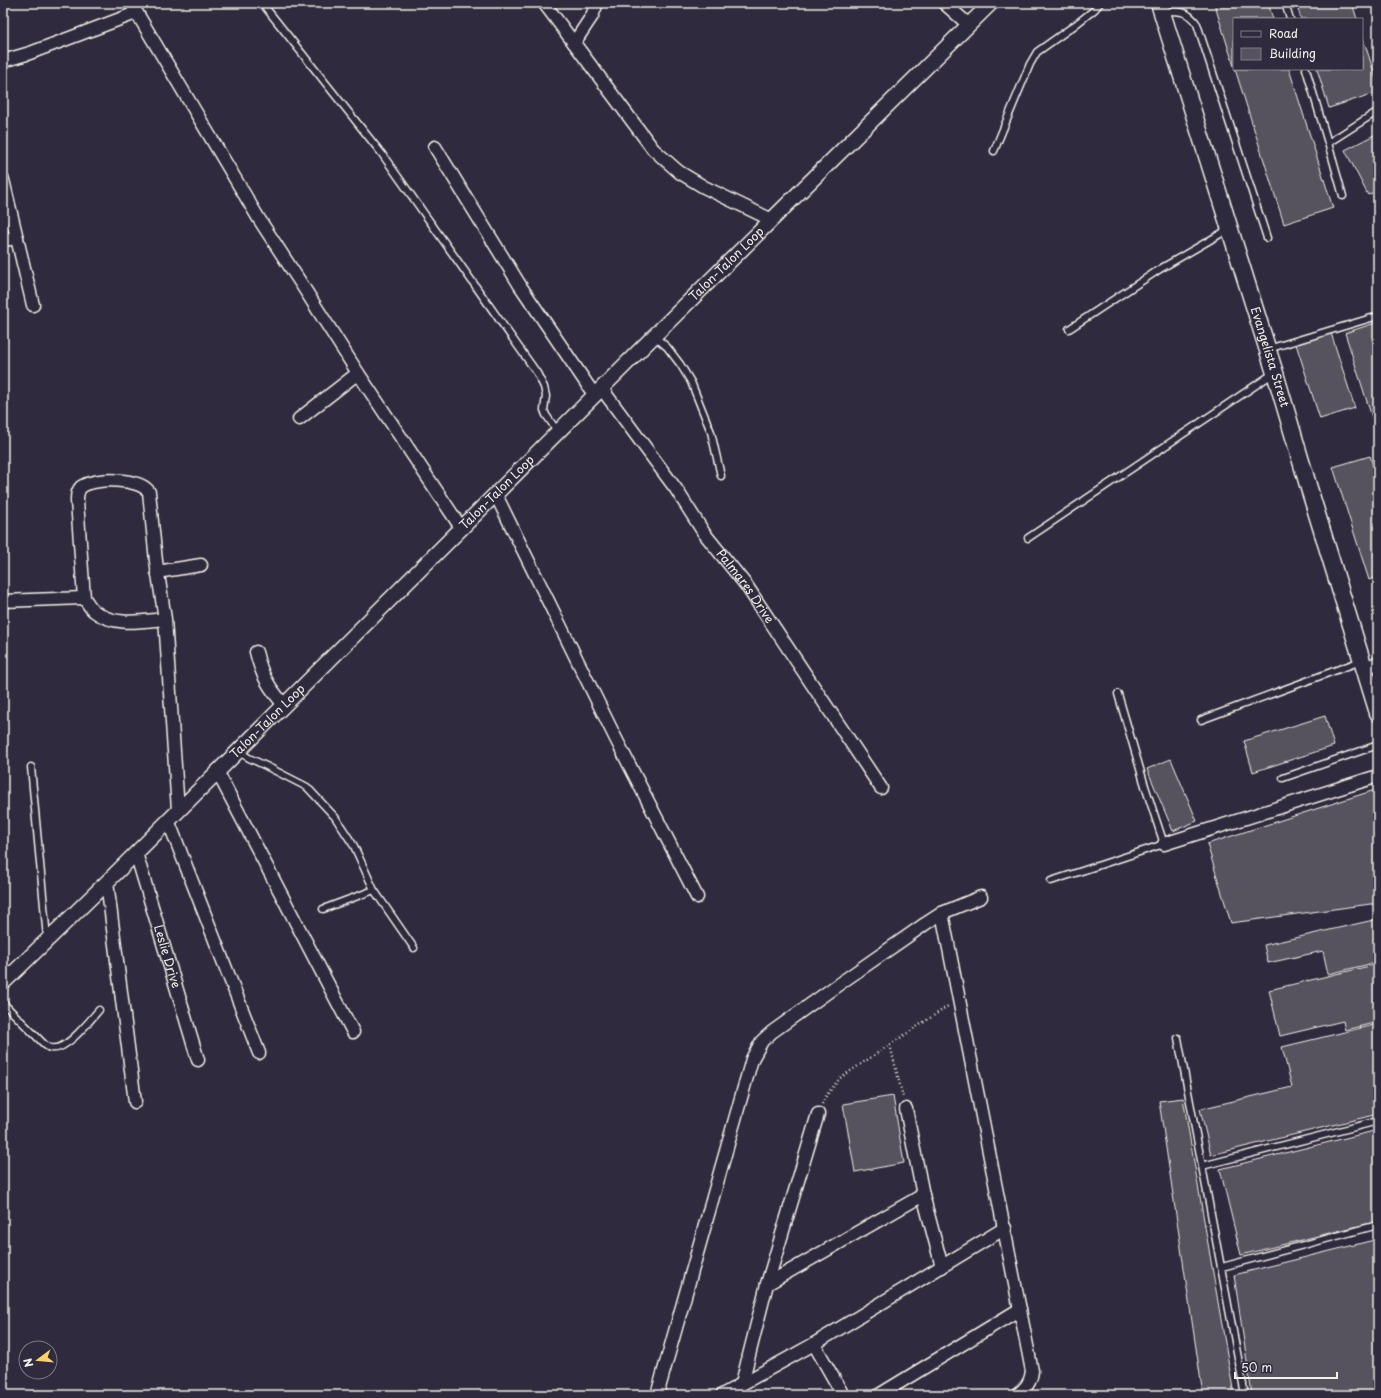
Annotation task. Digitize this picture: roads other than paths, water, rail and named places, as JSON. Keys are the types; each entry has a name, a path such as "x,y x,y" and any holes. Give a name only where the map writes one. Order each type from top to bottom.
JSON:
{"main road":[{"name":"Evangelista Street","path":"1160,7 1228,229 1368,664 1378,713"}],"street":[{"path":"544,3 653,149 680,172 704,187 772,220"},
{"path":"574,43 592,16 597,3"},
{"path":"944,3 969,25"},
{"name":"Talon-Talon Loop","path":"3,983 107,882 654,336 991,3"},
{"path":"3,61 30,53 134,8 248,202 358,373 462,529"},
{"name":"Palmares Drive","path":"435,147 525,293 598,392 676,489 704,533 746,585 880,788"},
{"path":"3,180 33,305"},
{"path":"3,240 17,238"},
{"path":"299,419 358,373"},
{"path":"165,619 118,622 106,618 93,610 84,598 77,501 77,492 82,487 101,481 128,482 140,484 147,488 149,492 157,572 165,619 173,815 259,1053"},
{"path":"496,495 619,744 697,897"},
{"path":"157,572 201,565"},
{"path":"3,602 84,598"},
{"path":"256,652 261,671 269,687 284,705"},
{"path":"217,771 353,1032"},
{"path":"1164,844 1378,776"},
{"name":"Leslie Drive","path":"136,853 198,1060"},
{"path":"107,882 135,1102"},
{"path":"657,1395 752,1059 762,1041 772,1032 918,928 942,913 980,898"},
{"path":"942,913 1032,1371 1031,1379 1027,1387 1017,1395"},
{"path":"906,1109 923,1195 942,1267"},
{"path":"742,1383 767,1284 818,1114"},
{"path":"767,1284 923,1195"},
{"path":"722,1395 814,1344 1005,1228"},
{"path":"879,1395 1020,1309"},
{"path":"814,1344 843,1395"}],"lane":[{"path":"262,3 382,154 538,373 546,396 544,410 558,432"},
{"path":"994,151 1030,64 1037,52 1081,20 1100,3"},
{"path":"1285,3 1290,18"},
{"path":"1160,7 1180,11 1190,15 1198,24 1267,238"},
{"path":"1306,70 1343,196"},
{"path":"1328,143 1378,111"},
{"path":"1069,329 1160,269 1228,229"},
{"path":"1267,349 1378,316"},
{"path":"654,336 666,347 680,364 691,382 710,432 721,476"},
{"path":"1028,538 1275,373"},
{"path":"1202,720 1368,664"},
{"path":"1051,881 1164,844 1118,694"},
{"path":"1283,778 1378,745"},
{"path":"238,751 307,788 335,817 354,846 374,890 414,948"},
{"path":"31,767 47,939"},
{"path":"323,909 374,890"},
{"path":"3,1003 43,1043 51,1048 58,1048 66,1044 99,1010"},
{"path":"1178,1038 1245,1395"},
{"path":"1202,1166 1378,1121"},
{"path":"1222,1267 1378,1225"}]}
